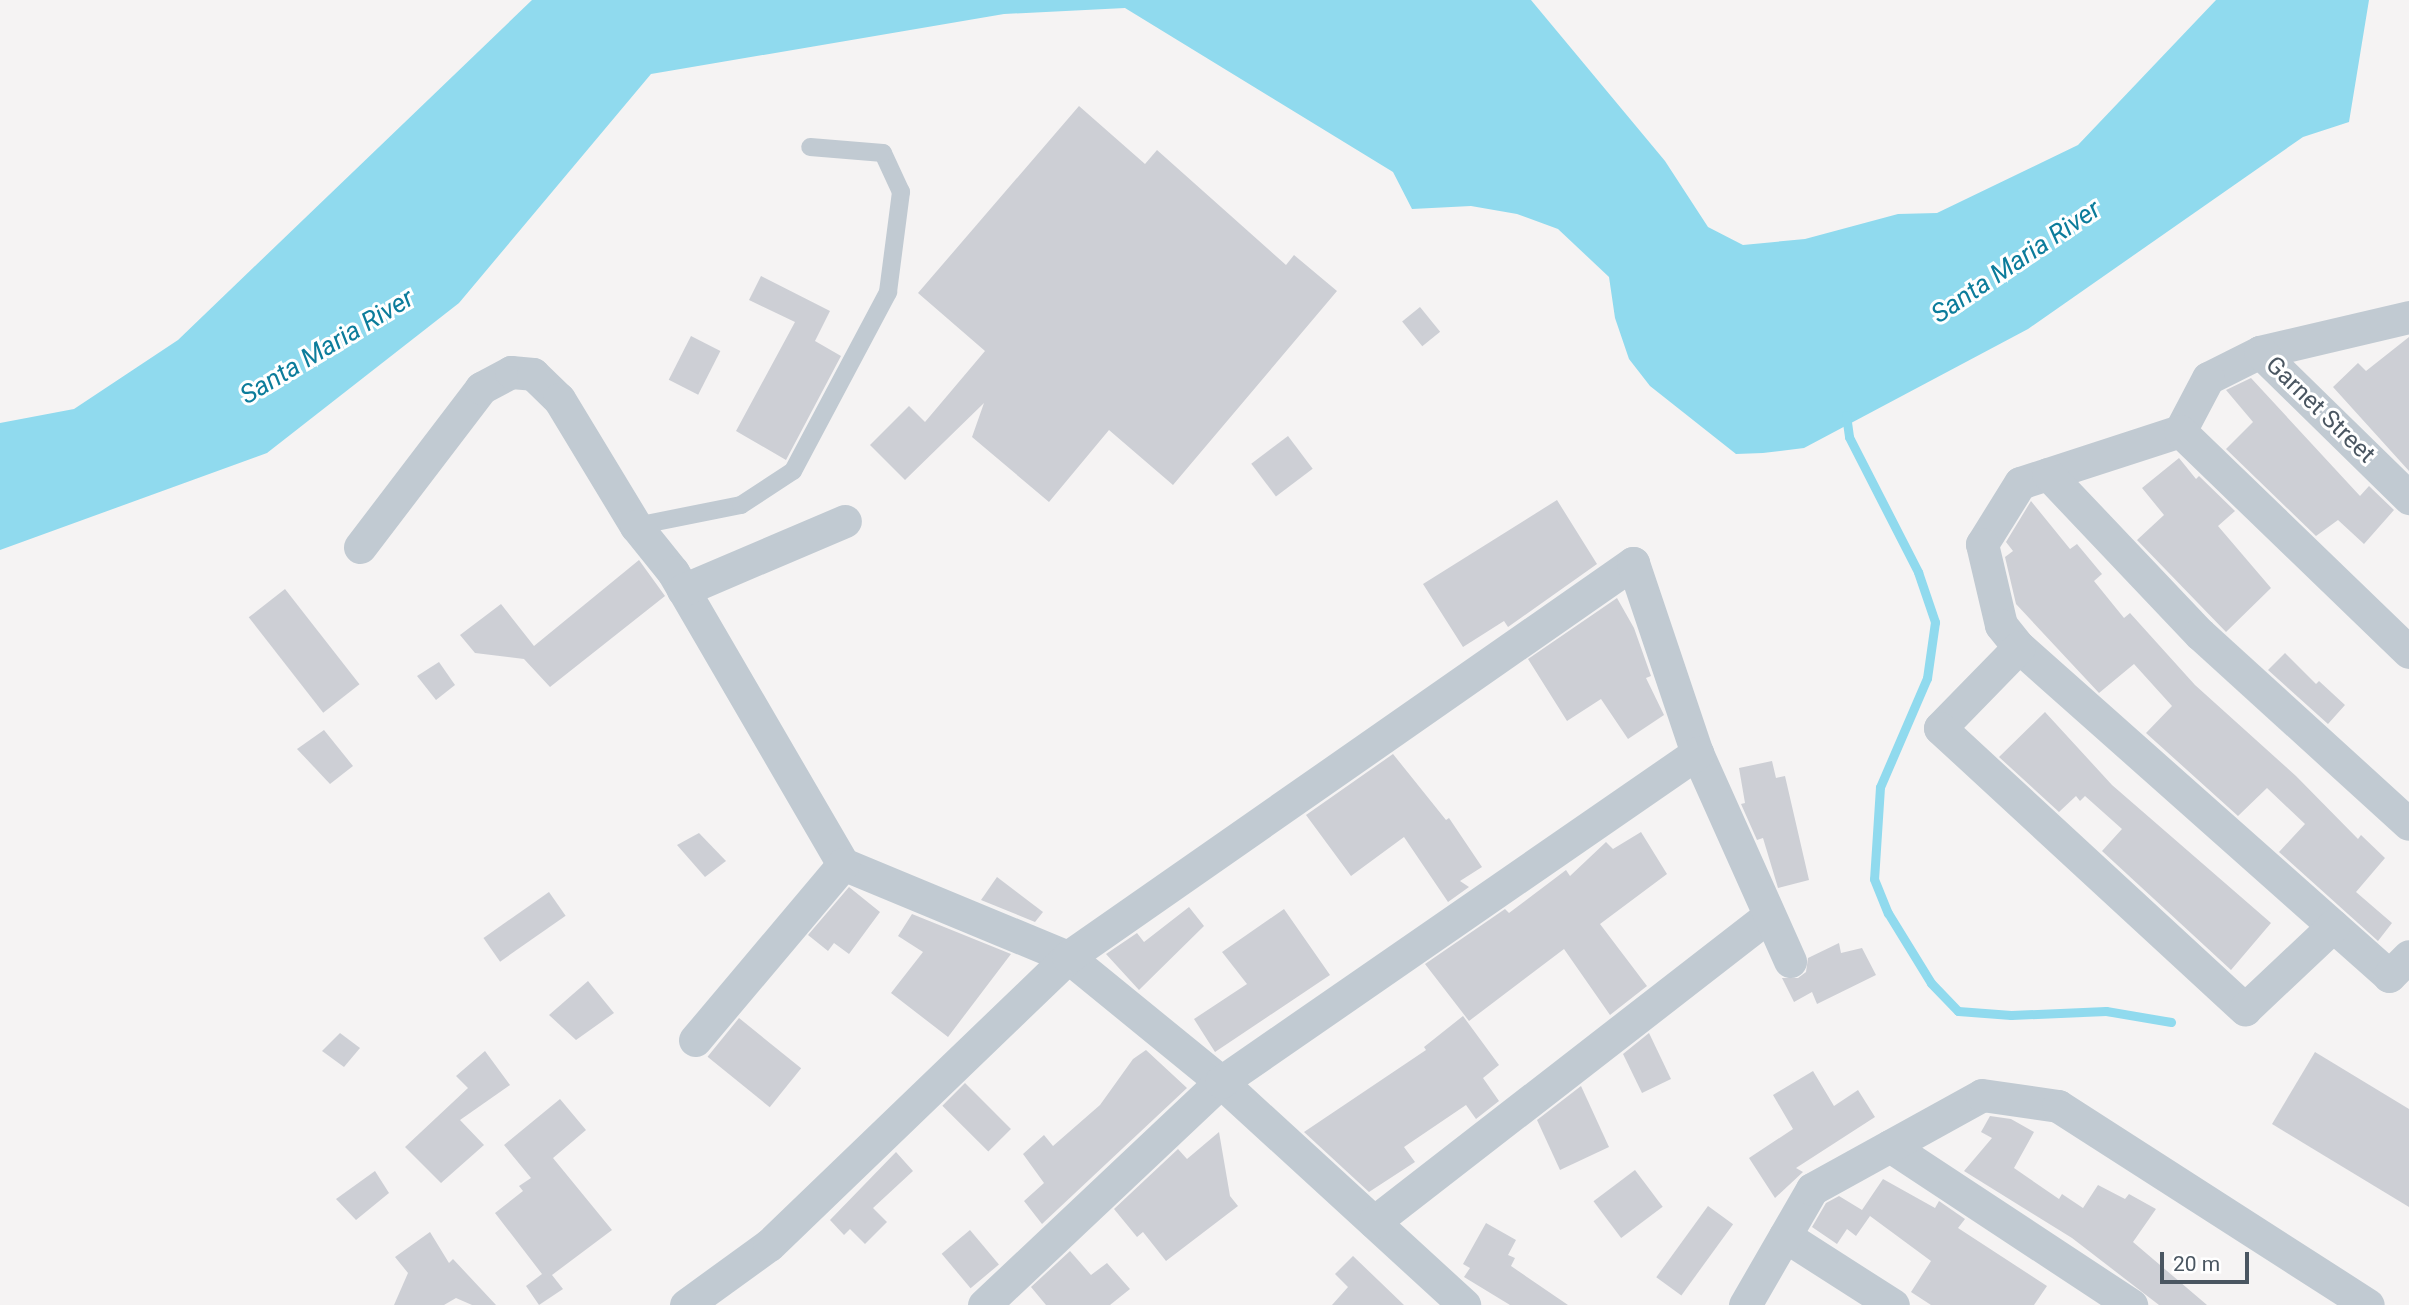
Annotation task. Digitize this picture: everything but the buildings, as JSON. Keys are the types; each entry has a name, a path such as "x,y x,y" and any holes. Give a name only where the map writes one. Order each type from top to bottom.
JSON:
{"street":[{"path":"2409,317 2260,352 2208,378 2180,431 2021,483 1983,544 2001,625 2019,647 2389,975 2409,956"},
{"name":"Garnet Street","path":"2260,352 2409,498"},
{"path":"360,547 481,388 511,372 533,374 559,398 636,526 683,590 844,864 1068,957 1221,1082 1464,1305"},
{"path":"2180,431 2409,652"},
{"path":"2048,474 2200,635 2409,824"},
{"path":"683,590 845,521"},
{"path":"686,1305 769,1245 1068,957 1633,563 1697,753 1790,961"},
{"path":"2019,647 1940,728 2245,1009 2333,926"},
{"path":"984,1305 1221,1082 1697,753"},
{"path":"695,1040 844,864"},
{"path":"1374,1222 1769,916"},
{"path":"1745,1305 1812,1189 1982,1095 2058,1106 2368,1305"},
{"path":"1890,1146 2130,1305"},
{"path":"1785,1236 1893,1305"}],"lane":[{"path":"636,526 741,505 793,471 888,292 901,192 883,153 810,147"}],"water":[{"name":"Santa Maria River","path":"532,0 1531,0 1665,161 1708,227 1743,245 1805,239 1898,214 1937,213 2078,145 2216,0 2369,0 2349,122 2303,137 2028,329 1804,448 1763,453 1736,454 1650,386 1629,359 1615,318 1609,277 1558,229 1517,214 1471,206 1412,209 1393,172 1125,8 1004,14 651,74 459,303 267,453 0,550 0,423 74,409 178,340"}],"waterway":[{"path":"1846,415 1849,437 1918,572 1935,622 1927,678 1880,787 1874,879 1888,913 1931,983 1958,1011 2011,1015 2106,1011 2171,1022"}]}
